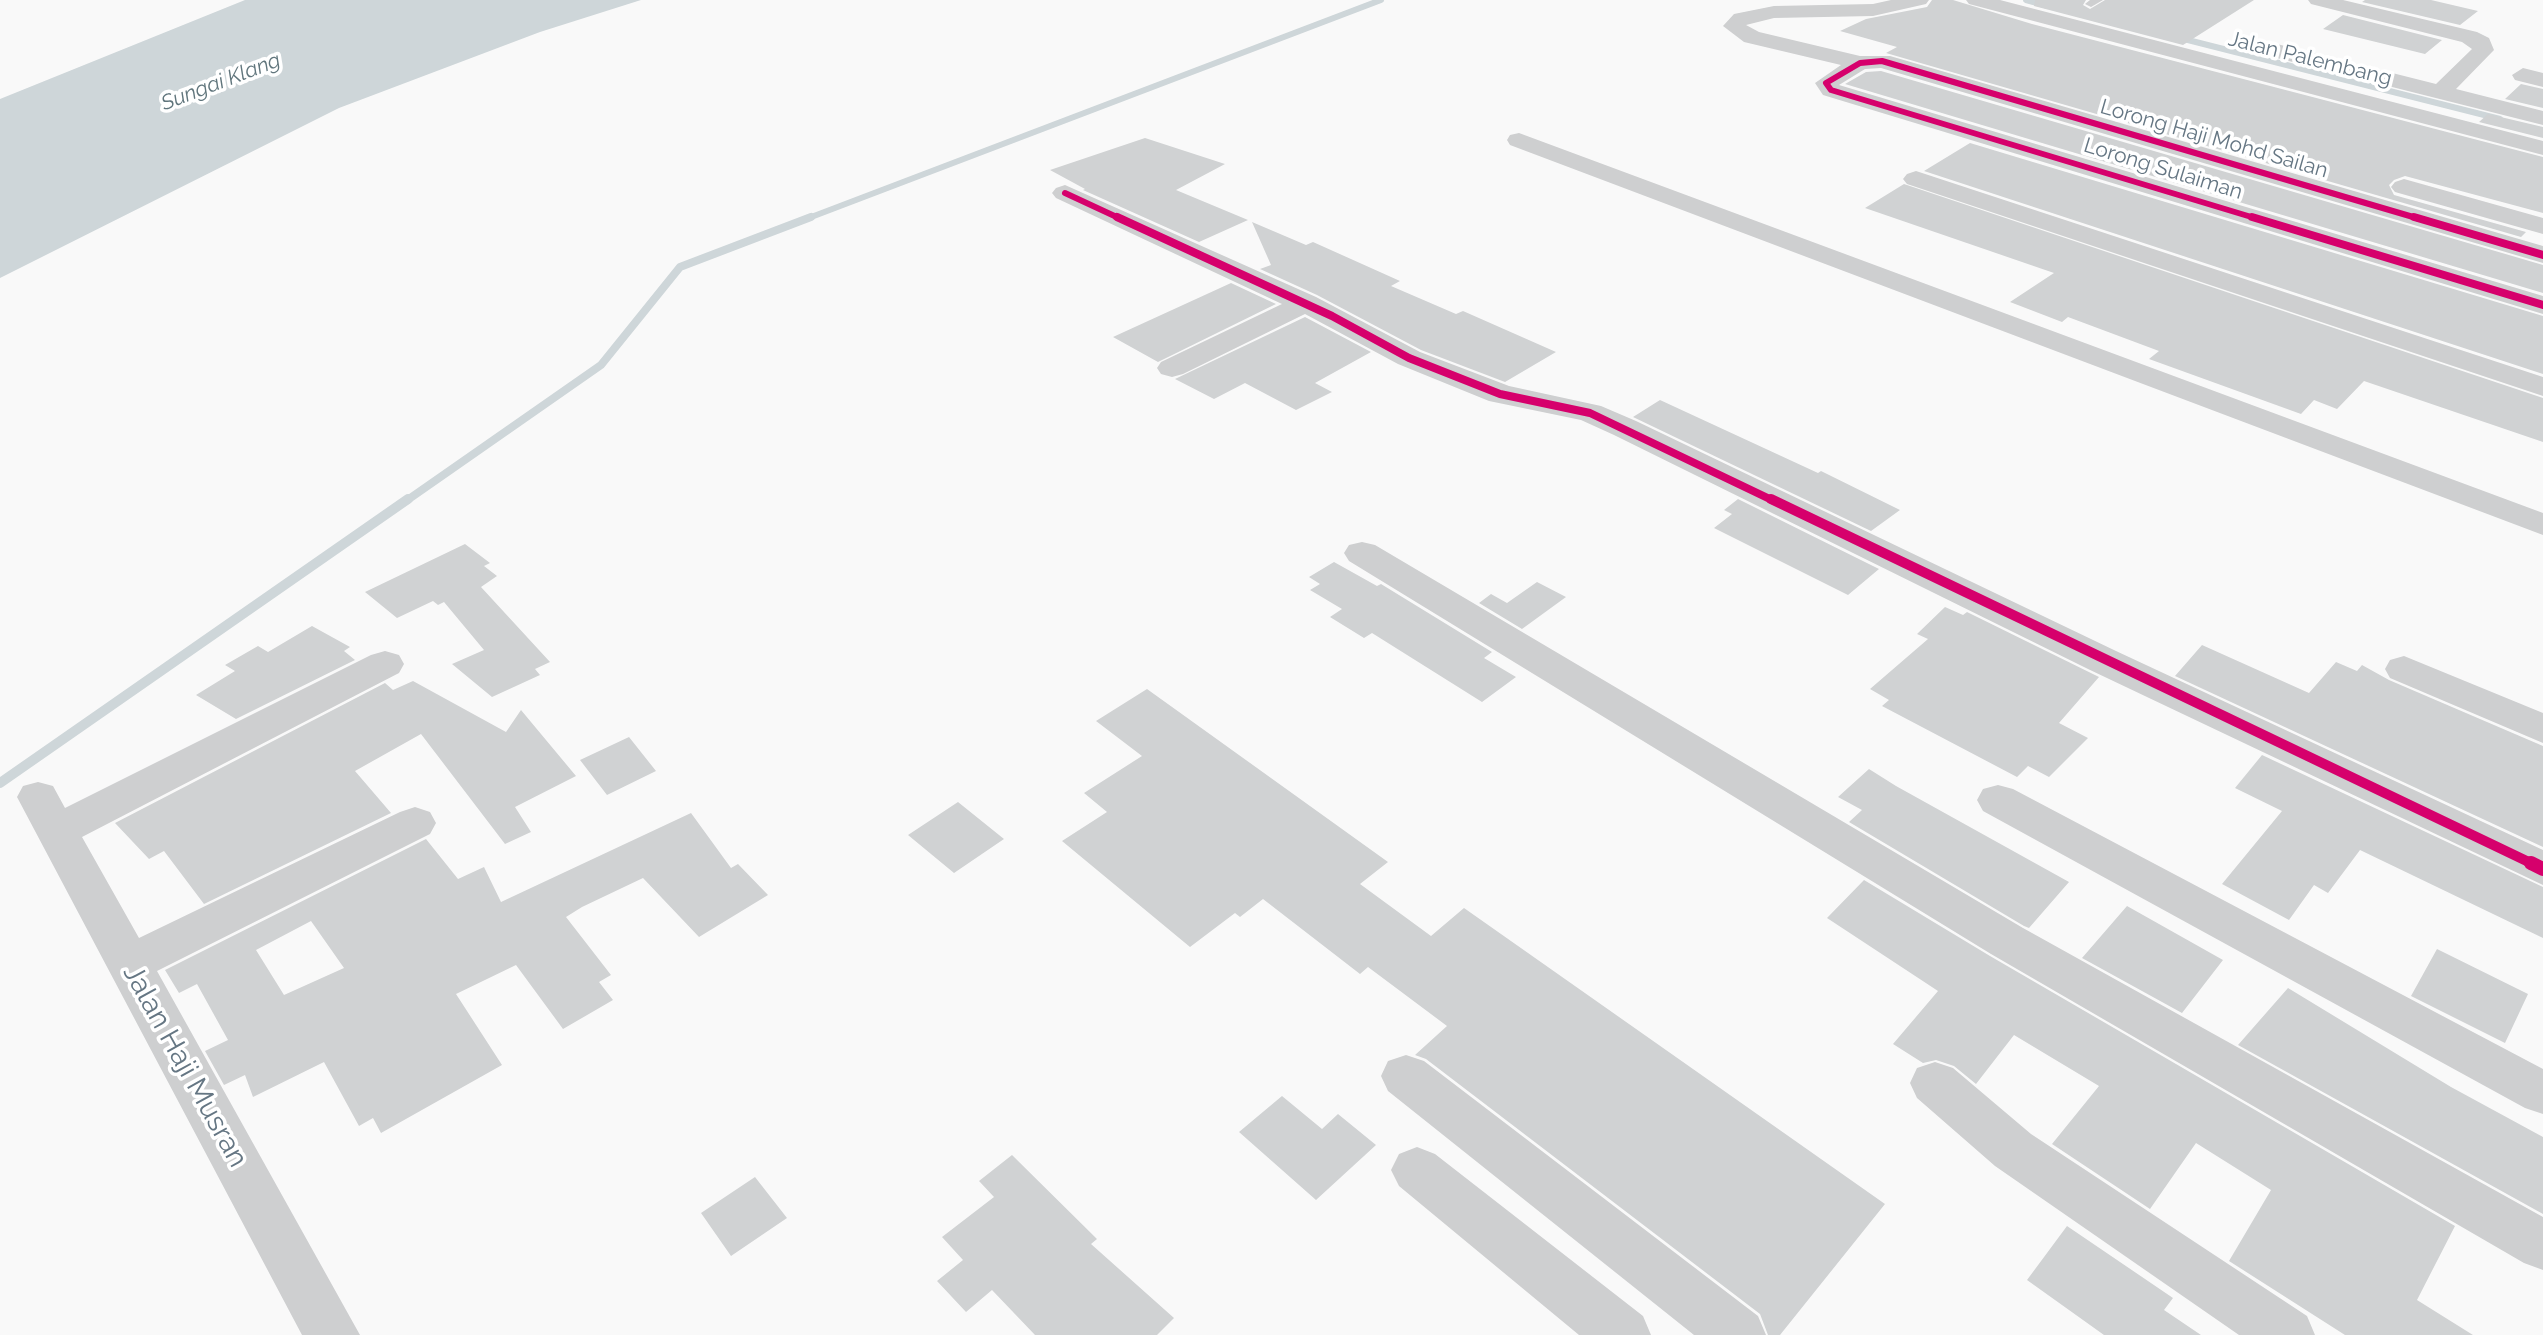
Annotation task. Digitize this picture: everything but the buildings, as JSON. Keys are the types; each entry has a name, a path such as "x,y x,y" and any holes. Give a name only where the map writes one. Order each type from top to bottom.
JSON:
{"street":[{"name":"Lorong Haji Mohd Sailan","path":"1919,0 1873,10 1774,12 1741,18 1734,26 1752,37 1868,62 2543,255"},
{"path":"1976,0 2543,148"},
{"path":"2318,0 2469,37 2480,43 2483,50 2440,93"},
{"path":"2088,1 2118,10"},
{"name":"Jalan Palembang","path":"2252,45 2543,118"},
{"path":"1955,60 2169,121"},
{"name":"Lorong Sulaiman","path":"1868,62 1826,83 1827,86 2543,305"},
{"path":"1519,140 2543,525"},
{"path":"1916,179 2543,387"},
{"path":"2383,181 2543,226"},
{"path":"1065,193 1306,303 1409,358 1500,394 1590,413 1625,428 2102,660 2543,869"},
{"path":"1172,368 1306,303"},
{"path":"1362,553 2007,941 2543,1245"},
{"name":"Jalan Haji Musran","path":"332,1335 48,814 385,664"},
{"path":"2404,669 2543,729"},
{"path":"1998,800 2543,1093"},
{"path":"129,964 415,823"},
{"path":"1406,1076 1738,1335"},
{"path":"1935,1083 2013,1150 2287,1335"},
{"path":"1417,1170 1623,1335"}],"water":[{"name":"Sungai Klang","path":"245,0 641,0 540,32 339,108 0,278 0,99"}],"waterway":[{"path":"806,219 1381,0"},
{"path":"2026,0 2048,6"},
{"path":"2176,37 2500,119"},
{"path":"406,501 601,365 680,267 811,217"},
{"path":"0,783 408,499"}],"cycle path":[{"path":"2543,255 1882,61 1860,63 1826,83 1831,90 2543,305"},
{"path":"1065,193 1332,316 1409,358 1500,394 1590,413 1625,428 2102,660 2543,869"}]}
